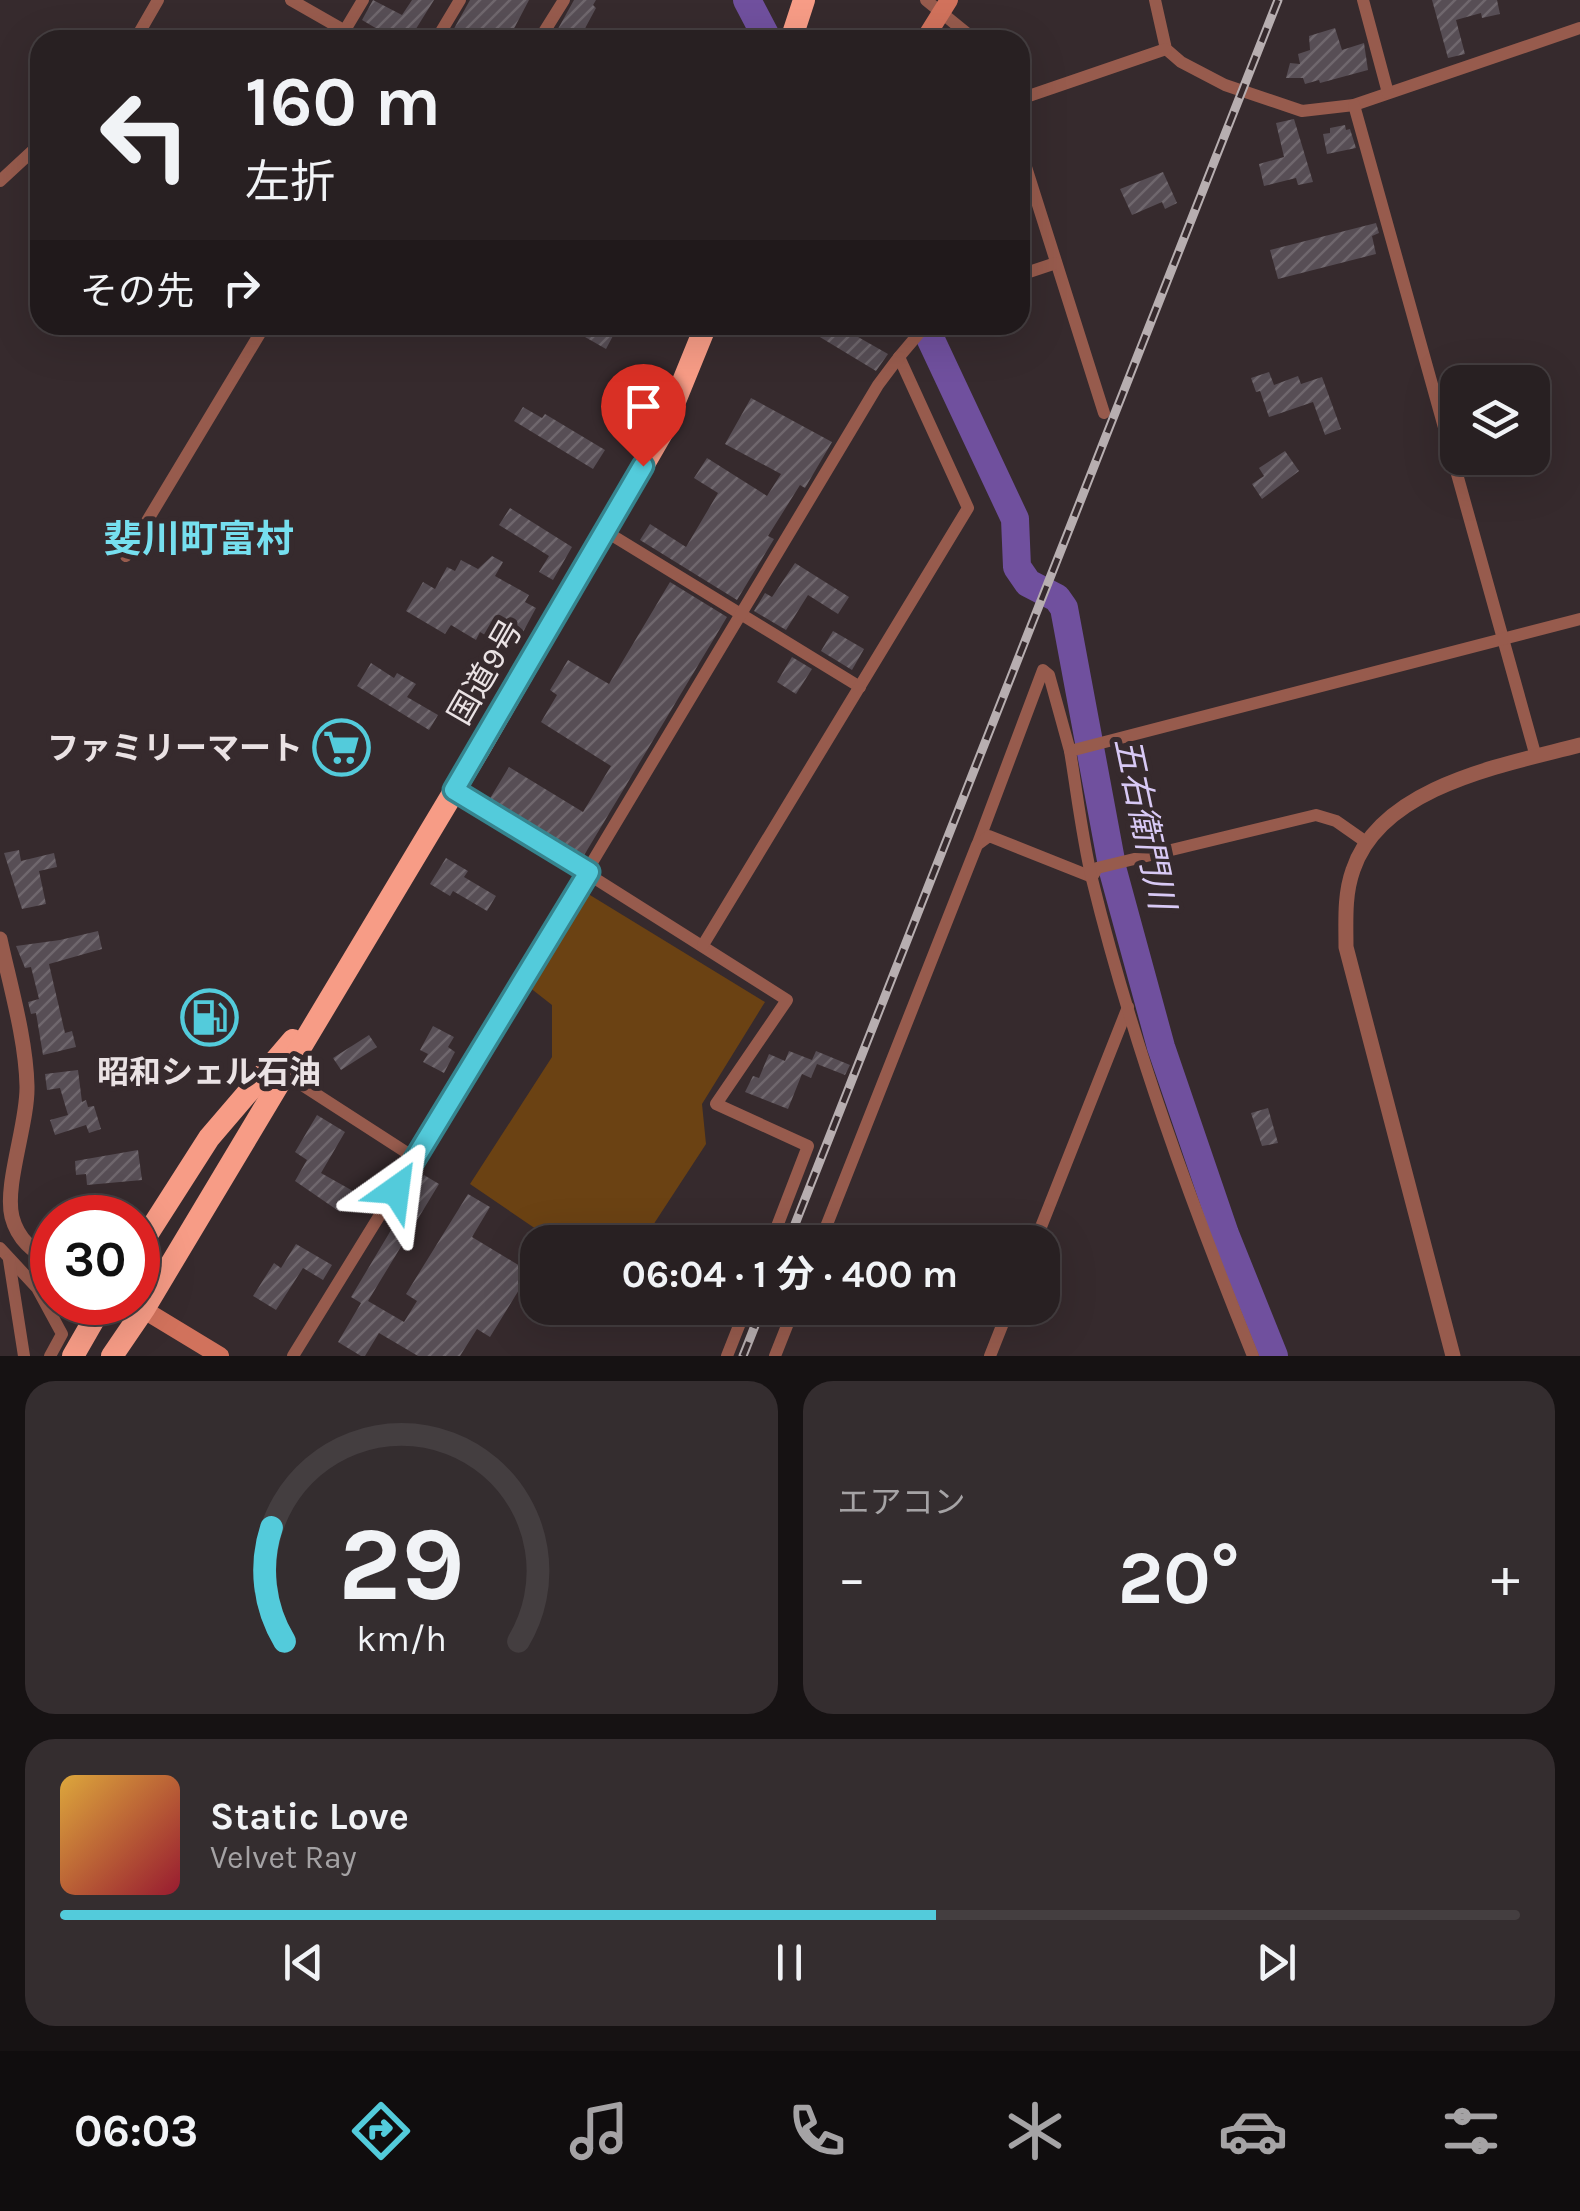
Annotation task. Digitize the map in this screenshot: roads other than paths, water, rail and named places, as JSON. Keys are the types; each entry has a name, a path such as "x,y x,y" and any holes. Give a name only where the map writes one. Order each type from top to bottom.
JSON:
{"highway":[{"path":"794,30 804,0"},
{"name":"国道9号","path":"160,1270 285,1074 662,433 702,335"},
{"name":"国道9号","path":"160,1214 209,1138 334,992"},
{"path":"73,1356 91,1325"},
{"name":"国道9号","path":"112,1356 128,1325"}],"main road":[{"path":"930,30 944,7"},
{"path":"160,1320 220,1356"}],"street":[{"path":"141,30 158,0"},
{"path":"291,0 345,30 363,0"},
{"path":"442,30 460,0"},
{"path":"546,30 564,0"},
{"path":"926,0 944,7 965,30"},
{"path":"1155,0 1166,49 1198,74 1302,110 1354,105 1580,28"},
{"path":"1363,0 1388,94"},
{"path":"1030,96 1166,49"},
{"path":"1354,105 1536,757"},
{"path":"0,181 30,153"},
{"path":"1030,180 1104,413"},
{"path":"1030,272 1056,263"},
{"path":"126,556 258,335"},
{"path":"300,1354 878,385 918,335"},
{"path":"703,945 968,508 899,357"},
{"path":"605,531 860,686"},
{"path":"1070,751 1580,619"},
{"path":"827,1225 1043,670 1049,675 1070,751 1092,877 1128,1007 1161,1113 1253,1356"},
{"path":"1454,1356 1346,947 1346,904 1352,871 1366,842 1395,811 1438,788 1580,745"},
{"path":"454,790 786,1000 716,1104 808,1146 778,1225"},
{"path":"1092,877 1096,868 1316,815 1336,820 1366,842"},
{"path":"977,846 989,836 1092,877"},
{"path":"0,940 8,1011 28,1087 9,1200 12,1220 30,1248"},
{"path":"1042,1225 1128,1007"},
{"path":"285,1074 415,1158"},
{"path":"0,1160 17,1165"},
{"path":"4,1253 24,1356"},
{"path":"4,1253 37,1288 62,1334 50,1356"},
{"path":"727,1356 739,1325"},
{"path":"775,1356 787,1325"},
{"path":"990,1356 1002,1325"}],"waterway":[{"name":"五右衛門川","path":"747,0 763,30"},
{"name":"五右衛門川","path":"929,335 1015,519 1017,567 1028,583 1057,598 1064,608 1113,871 1161,1047 1225,1234 1274,1356"}],"railway":[{"path":"795,1225 1278,0"},
{"path":"743,1356 755,1325"}],"place":[{"name":"ファミリーマート","path":"342,748"},
{"name":"昭和シェル石油","path":"209,1018"}],"district":[{"name":"斐川町富村","path":"199,539"}]}
